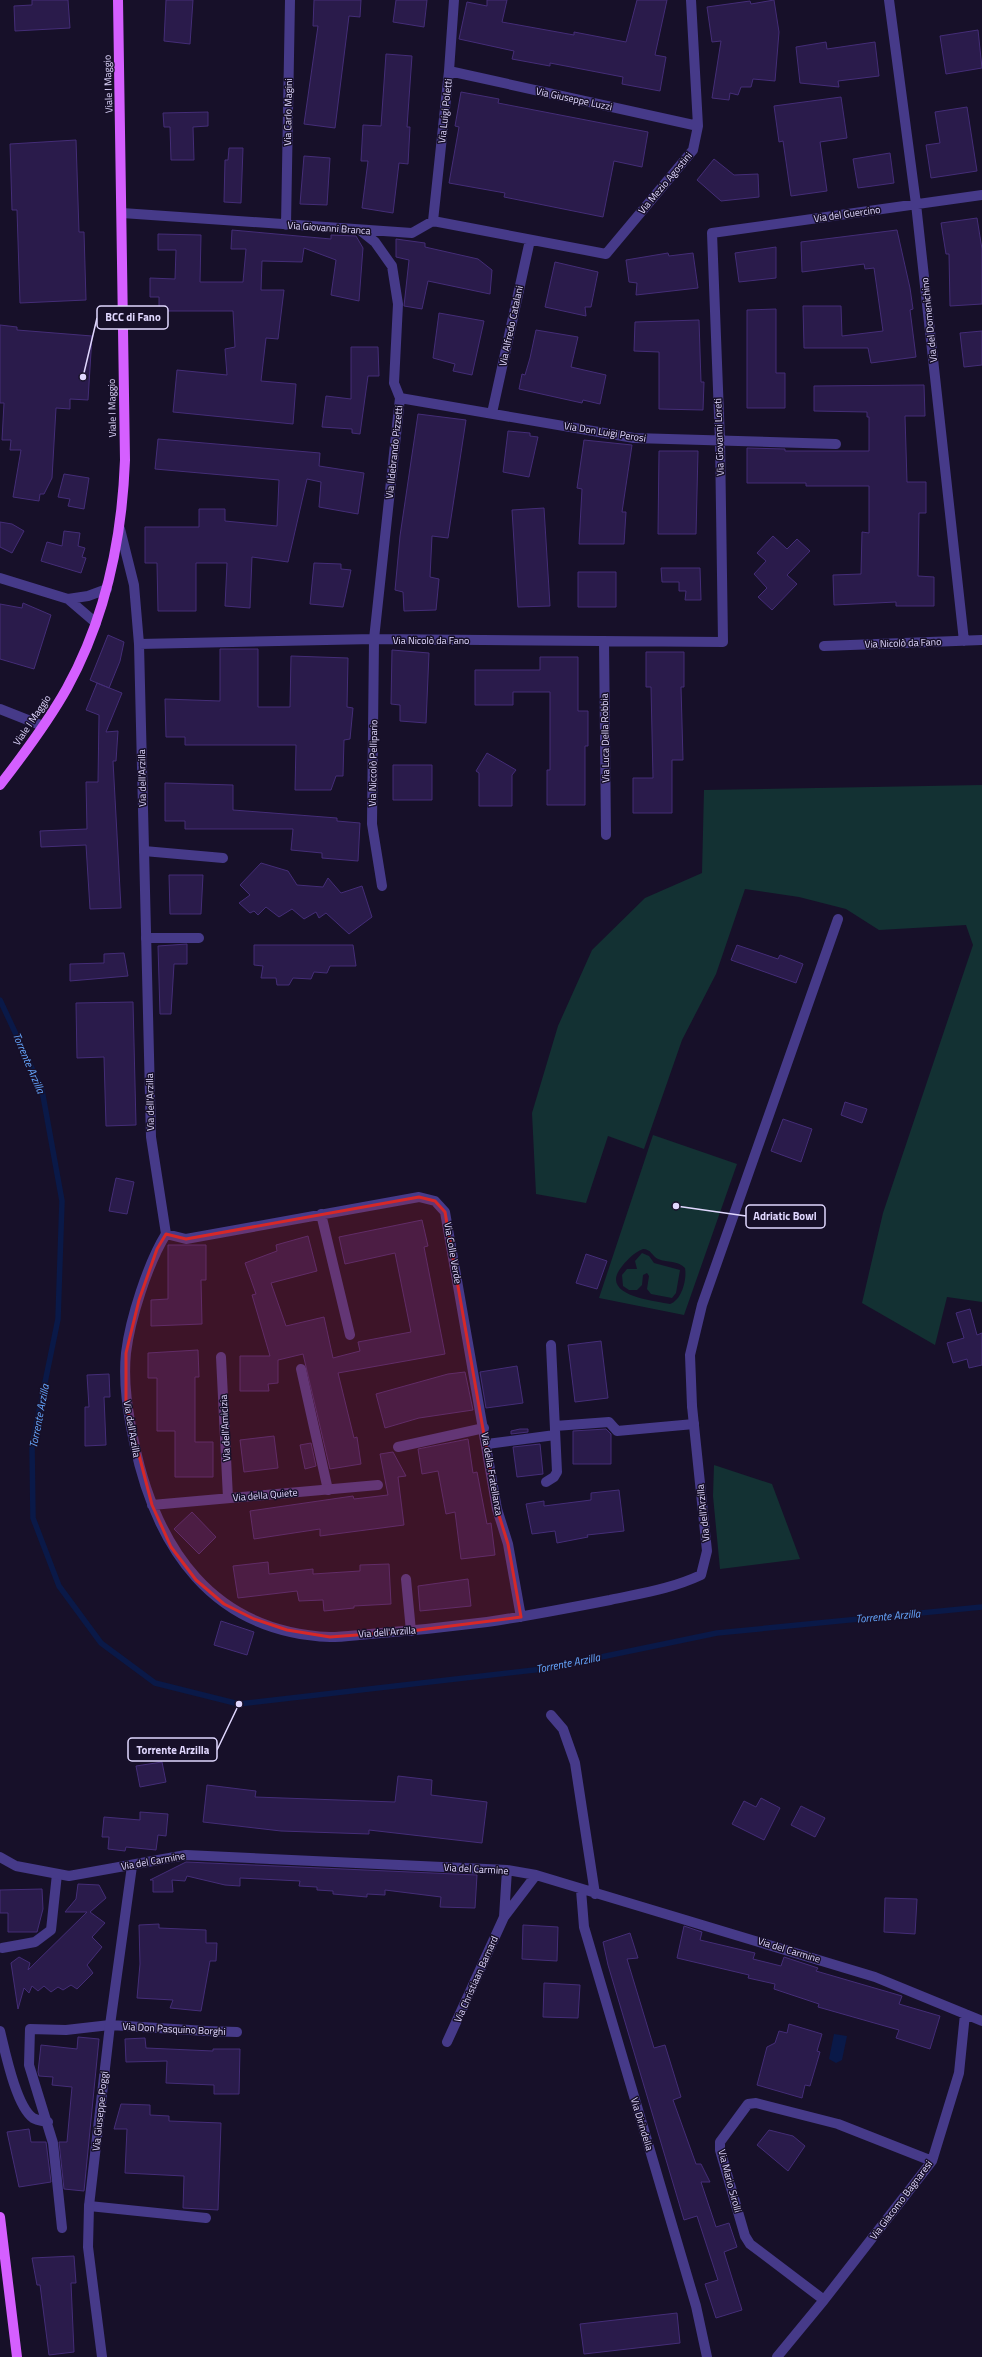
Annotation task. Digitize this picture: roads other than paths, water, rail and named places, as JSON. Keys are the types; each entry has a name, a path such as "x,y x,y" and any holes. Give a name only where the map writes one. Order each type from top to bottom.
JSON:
{"main road":[{"name":"Viale I Maggio","path":"0,785 43,726 73,676 96,623 107,589 120,529 125,460 118,0"},
{"path":"0,2217 17,2357"}],"street":[{"name":"Via Carlo Magini","path":"286,225 290,0"},
{"name":"Via Luigi Poletti","path":"433,221 449,71 454,0"},
{"name":"Via Mezio Agostini","path":"530,240 606,254 693,150 698,126 691,0"},
{"name":"Via del Domenichino","path":"888,0 916,204 964,640"},
{"name":"Via Giuseppe Luzzi","path":"449,71 698,126"},
{"name":"Via del Guercino","path":"712,233 982,195"},
{"name":"Via Giovanni Branca","path":"122,213 412,233 433,221"},
{"path":"433,221 530,240"},
{"name":"Via Ildebrando Pizzetti","path":"360,230 375,242 392,266 398,304 394,383 400,398 374,639"},
{"name":"Via Giovanni Loreti","path":"712,233 720,440 723,642"},
{"name":"Via Alfredo Catalani","path":"492,413 530,240"},
{"name":"Via Don Luigi Perosi","path":"400,398 634,438 836,444"},
{"name":"Via dell'Arzilla","path":"120,529 134,585 139,644 151,1137 166,1234 157,1249 139,1300 126,1353 126,1405 137,1457 152,1505 171,1547 196,1580 224,1604 254,1619 286,1630 330,1637 411,1631 521,1617 677,1586 701,1574 707,1551 692,1406 690,1355 702,1305 838,919"},
{"path":"0,578 68,599 96,623"},
{"path":"68,599 88,596 107,589"},
{"name":"Via Nicolò da Fano","path":"139,644 374,639 723,642"},
{"name":"Via Niccolò Pellipario","path":"374,639 372,824 382,886"},
{"name":"Via Nicolò da Fano","path":"824,646 982,640"},
{"name":"Via Luca Della Robbia","path":"604,641 606,836"},
{"path":"0,709 43,726"},
{"path":"144,851 222,858"},
{"path":"146,938 199,938"},
{"name":"Via Colle Verde","path":"166,1234 186,1240 419,1197 434,1201 445,1212 475,1377"},
{"path":"321,1214 350,1335"},
{"path":"546,1482 554,1477 557,1472 551,1345"},
{"name":"Via dell'Amicizia","path":"221,1357 228,1498"},
{"path":"301,1369 328,1490"},
{"name":"Via della Fratellanza","path":"475,1377 498,1509 508,1544 521,1617"},
{"path":"487,1444 555,1430 609,1422 617,1431 694,1424"},
{"path":"398,1447 484,1428"},
{"name":"Via della Quiete","path":"152,1505 378,1485"},
{"path":"406,1579 411,1631"},
{"path":"551,1715 563,1729 575,1763 594,1894"},
{"name":"Via del Carmine","path":"0,1857 16,1866 69,1876 132,1866 186,1855 507,1870 536,1876 875,1977 982,2022"},
{"name":"Via Giuseppe Poggi","path":"102,2357 88,2247 89,2206 110,2025 132,1866"},
{"name":"Via Christiaan Barnard","path":"504,1917 507,1870"},
{"path":"2,1948 35,1942 51,1930 57,1874"},
{"name":"Via Christiaan Barnard","path":"447,2042 504,1917 536,1876"},
{"name":"Via Dirindella","path":"581,1890 584,1927 696,2306 707,2357"},
{"name":"Via Giacomo Bagnaresi","path":"777,2357 824,2300 932,2161 959,2073 965,2014"},
{"name":"Via Don Pasquino Borghi","path":"48,2122 29,2065 30,2029 66,2030 110,2025 237,2032"},
{"path":"0,2031 15,2086 24,2106 33,2118 48,2122 53,2143 62,2228"},
{"name":"Via Mario Sirolli","path":"824,2300 750,2244 745,2236 720,2150 720,2142 748,2104 756,2103 838,2124 932,2161"},
{"path":"89,2206 206,2218"}],"water":[{"path":"834,2034 847,2036 842,2060 836,2063 829,2059"}],"waterway":[{"name":"Torrente Arzilla","path":"0,1000 42,1090 62,1201 58,1319 32,1446 33,1518 59,1586 101,1643 155,1683 239,1704 543,1669 717,1633 982,1607"}],"place":[{"name":"BCC di Fano","path":"83,377"},
{"name":"Adriatic Bowl","path":"676,1206"},
{"name":"Torrente Arzilla","path":"239,1704"}]}
